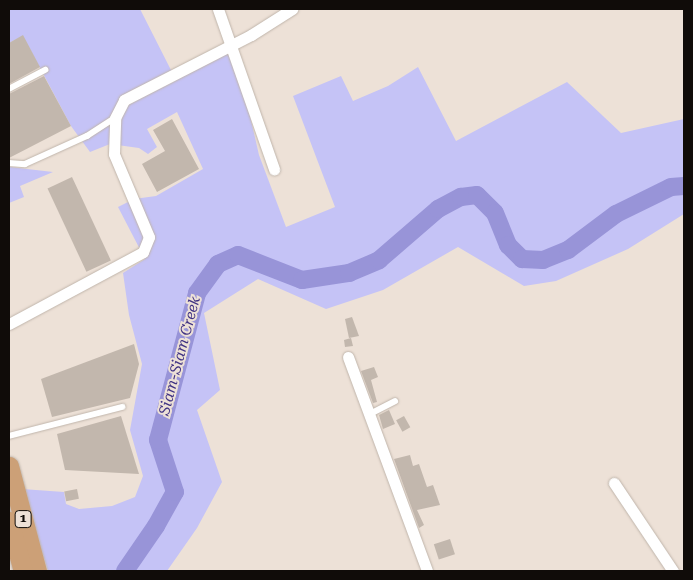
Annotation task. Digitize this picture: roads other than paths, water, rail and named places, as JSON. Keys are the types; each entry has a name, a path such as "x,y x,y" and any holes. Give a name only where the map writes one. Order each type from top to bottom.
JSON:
{"highway":[{"name":"1","path":"9,466 37,571"},
{"name":"1","path":"9,521 23,571"}],"street":[{"path":"218,9 274,169"},
{"path":"9,324 143,252 149,237 114,154 115,118 124,100 251,35 292,9"},
{"path":"348,356 427,571"},
{"path":"614,483 674,571"}],"lane":[{"path":"9,89 46,70"},
{"path":"9,163 25,164 87,136 115,118"},
{"path":"370,414 395,401"},
{"path":"9,436 122,407"}],"waterway":[{"name":"Siam-Siam Creek","path":"125,571 156,526 175,492 158,440 197,293 218,264 238,255 302,280 349,273 379,260 438,209 461,197 477,195 495,213 508,245 522,259 543,260 568,250 616,214 671,187 684,186"}]}
